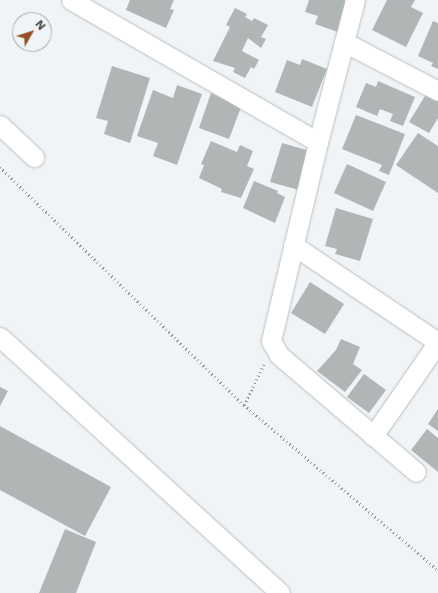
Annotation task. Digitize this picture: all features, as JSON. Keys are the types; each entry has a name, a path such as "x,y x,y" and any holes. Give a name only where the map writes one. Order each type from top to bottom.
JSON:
{"street":[{"path":"71,0 318,142"},
{"path":"355,0 318,142 271,338 274,349 416,472"},
{"path":"344,42 438,91"},
{"path":"0,125 34,157"},
{"path":"293,245 438,342 373,436"},
{"path":"0,337 280,593"}],"path":[{"path":"0,167 244,405 438,570"},
{"path":"244,405 274,349"}],"building":[{"path":"130,0 174,0 170,9 174,10 166,28 126,10"},
{"path":"309,0 344,0 347,3 338,32 315,24 318,16 305,12"},
{"path":"387,0 415,0 411,7 423,13 406,47 372,30"},
{"path":"235,8 247,14 245,17 252,21 254,18 268,25 261,37 266,39 261,48 248,38 242,51 259,60 254,69 251,67 245,78 233,72 235,68 213,61 230,27 226,25"},
{"path":"433,21 438,23 438,69 431,66 433,63 418,56"},
{"path":"302,59 327,69 312,107 275,92 287,60 300,65"},
{"path":"112,66 150,78 130,143 104,134 108,121 96,118"},
{"path":"378,81 415,97 403,126 390,121 393,114 380,109 377,116 356,107 366,83 376,87"},
{"path":"177,85 202,94 177,165 153,156 158,143 137,136 153,90 173,98"},
{"path":"428,91 438,96 438,118 429,133 409,122"},
{"path":"211,93 241,107 229,139 199,128"},
{"path":"356,115 405,134 389,175 379,171 382,165 342,149"},
{"path":"418,133 438,146 438,193 396,165"},
{"path":"211,141 237,152 240,145 253,151 247,166 254,169 241,198 221,192 222,189 199,178 204,165 201,164"},
{"path":"282,143 310,151 299,190 270,182"},
{"path":"347,164 386,182 373,211 334,193"},
{"path":"254,181 278,191 277,193 285,197 275,223 243,208"},
{"path":"336,208 373,219 360,261 335,254 337,249 325,246"},
{"path":"310,282 344,304 325,334 291,313"},
{"path":"341,339 360,347 353,364 362,370 345,392 317,371 336,350"},
{"path":"364,374 386,390 369,413 347,397"},
{"path":"0,387 8,391 0,406"},
{"path":"438,409 438,431 428,424"},
{"path":"0,426 111,487 85,536 0,490"},
{"path":"427,429 438,438 438,472 411,450"},
{"path":"65,529 96,542 76,593 39,593"}]}
